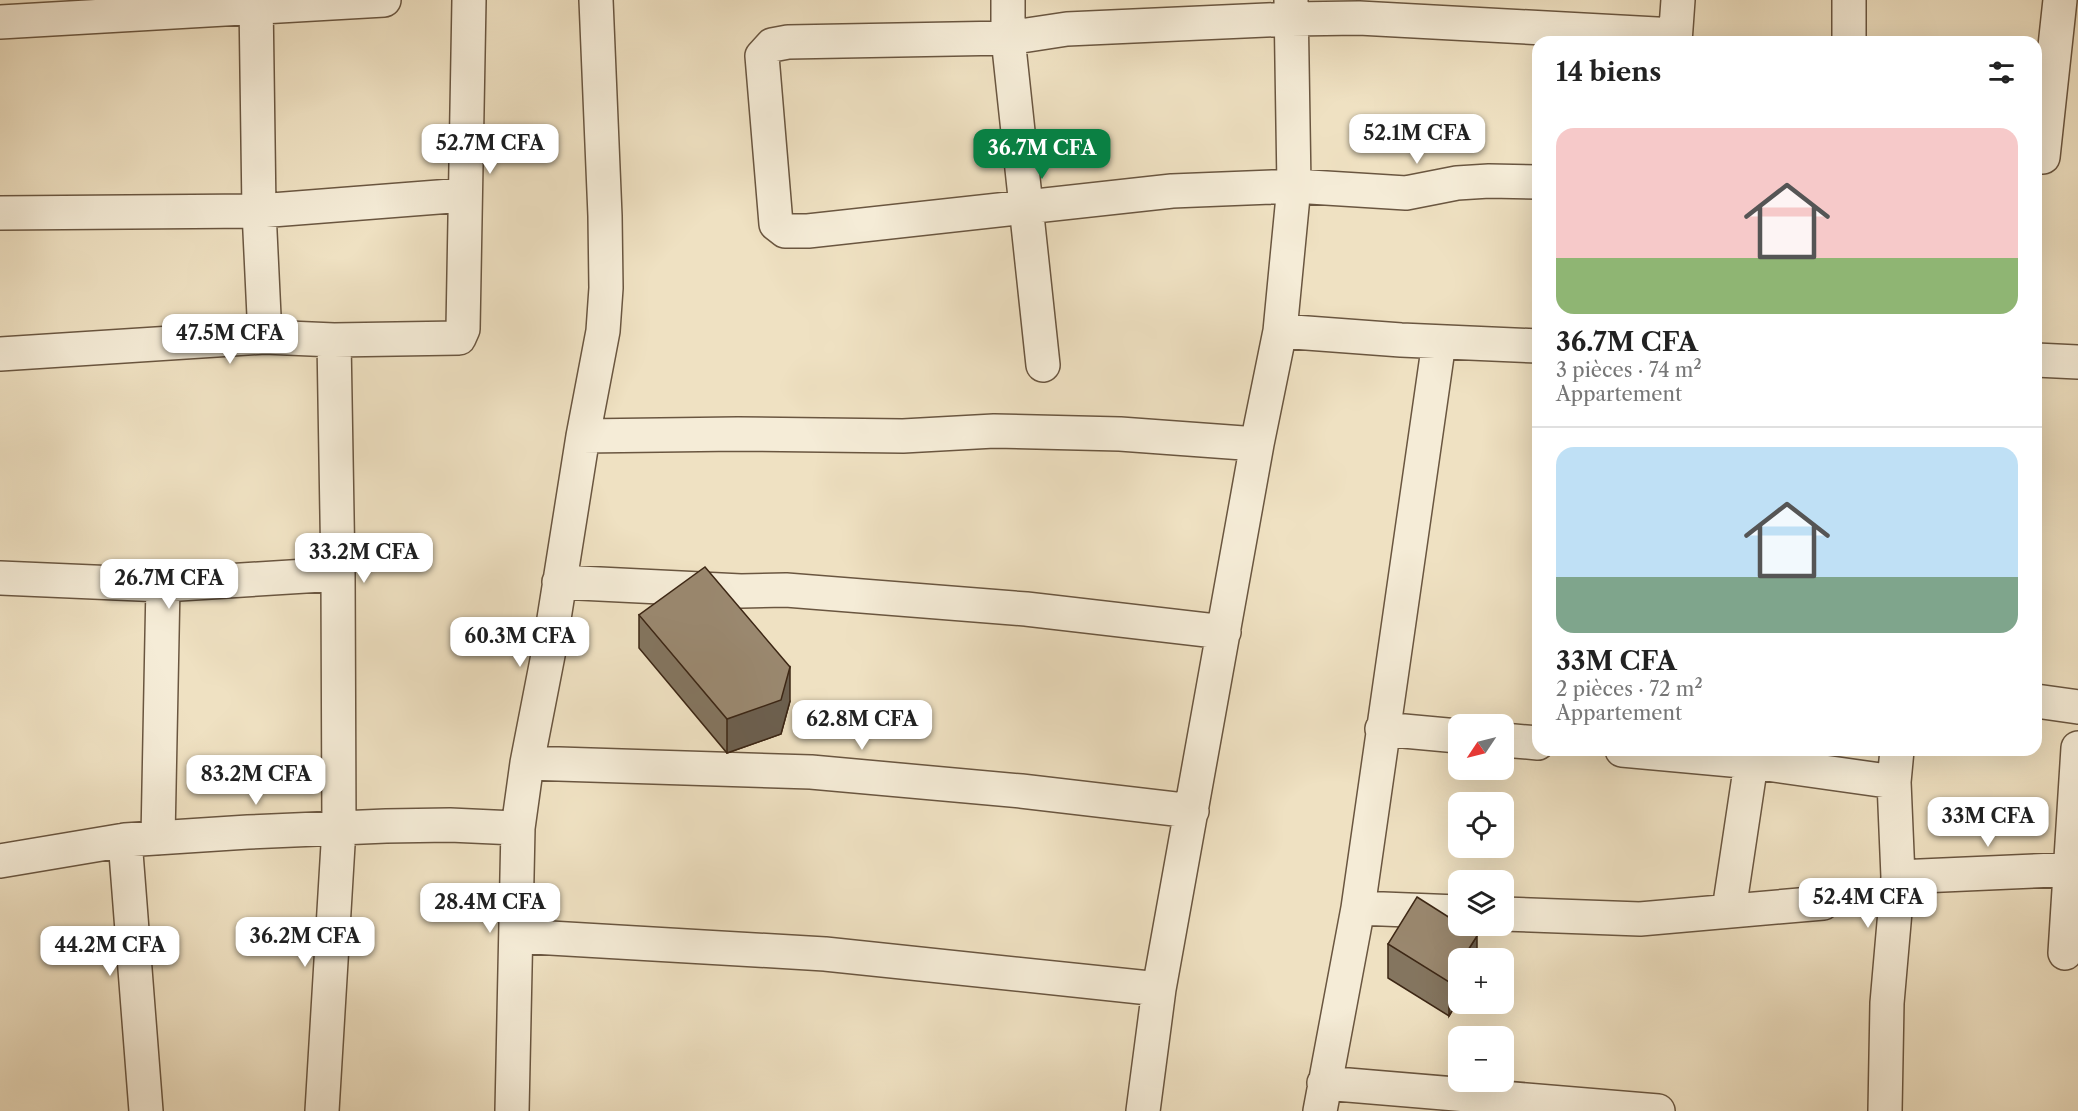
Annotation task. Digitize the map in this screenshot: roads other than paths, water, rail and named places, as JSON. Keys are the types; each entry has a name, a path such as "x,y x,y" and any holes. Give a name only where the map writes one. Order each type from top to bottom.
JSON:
{"street":[{"path":"0,22 256,3 384,0"},
{"path":"0,354 265,337 334,340 459,338 463,328 469,0"},
{"path":"512,1111 518,828 527,763 549,650 603,331 606,288 605,216 597,0"},
{"path":"1008,0 1008,38 1043,365"},
{"path":"1675,36 1678,0"},
{"path":"1849,0 1849,36"},
{"path":"2043,157 2060,0"},
{"path":"256,3 259,211 265,337"},
{"path":"1143,1111 1159,989 1257,444 1280,331 1294,186 1291,9"},
{"path":"1532,182 1457,183 1406,193 1294,186 1172,191 794,232 785,231 776,224 762,56 772,45 788,42 1008,38 1067,29 1291,9 1359,18 1630,36"},
{"path":"0,213 259,211 465,195"},
{"path":"1280,331 1532,346"},
{"path":"322,1111 339,828 334,340"},
{"path":"1439,342 1358,908 1322,1097 1658,1111"},
{"path":"2042,360 2078,362"},
{"path":"584,436 738,434 903,436 994,431 1120,434 1257,444"},
{"path":"0,578 163,585 338,574"},
{"path":"559,582 741,591 786,590 1026,609 1224,632"},
{"path":"158,838 163,585"},
{"path":"2042,702 2078,707"},
{"path":"1382,729 1448,735"},
{"path":"1514,741 1532,742"},
{"path":"2065,953 2074,869 2078,748"},
{"path":"1729,910 1753,756 1894,782"},
{"path":"1885,1111 1887,1003 1898,877 1894,782 1896,756"},
{"path":"527,763 811,772 1021,791 1192,811"},
{"path":"0,861 125,840 339,828 450,825 518,828"},
{"path":"125,840 146,1111"},
{"path":"1898,877 2074,869"},
{"path":"1514,914 1640,919 1823,903"},
{"path":"1358,908 1448,912"},
{"path":"516,936 825,954 1159,989"}]}
